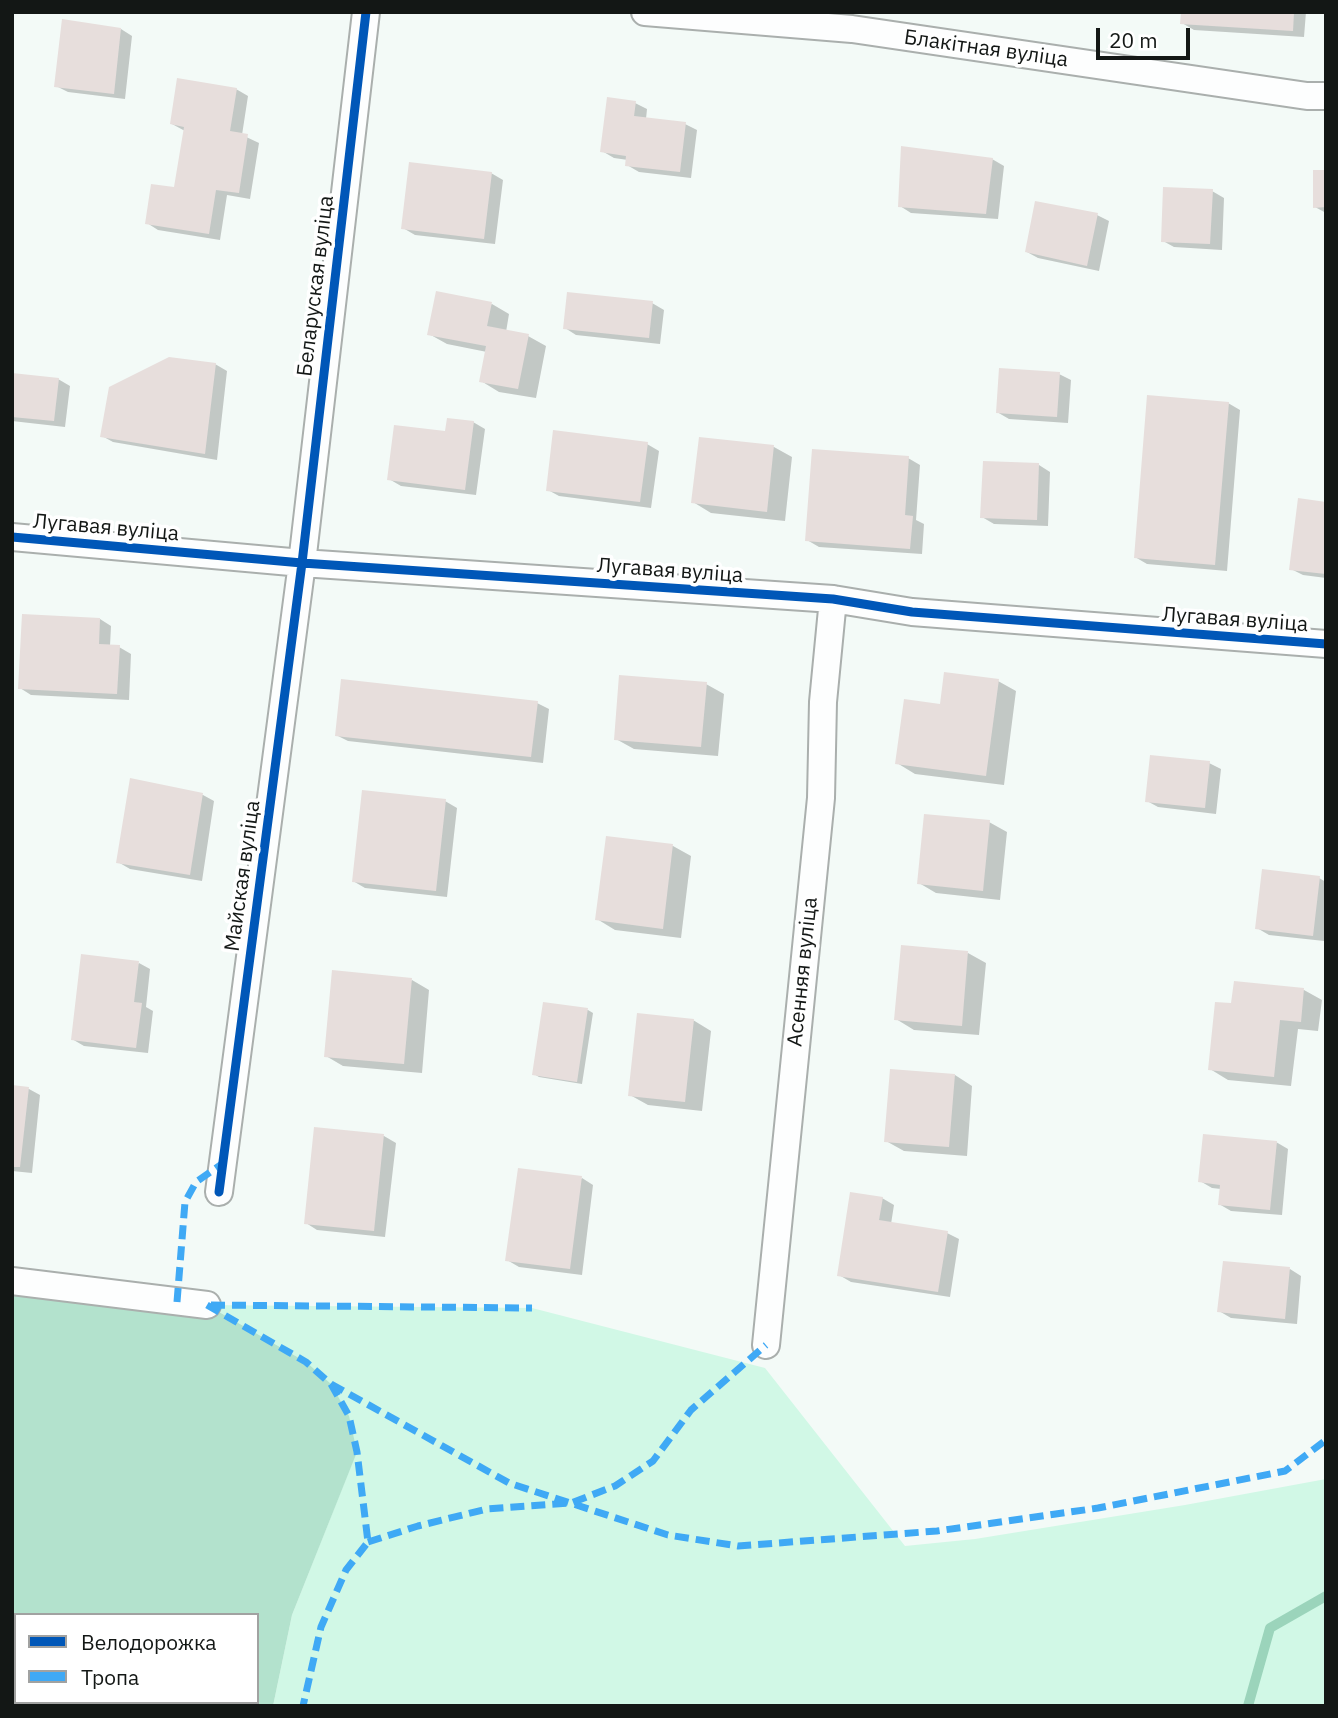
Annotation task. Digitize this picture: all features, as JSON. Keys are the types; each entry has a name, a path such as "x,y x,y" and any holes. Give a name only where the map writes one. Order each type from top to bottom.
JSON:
{"street":[{"name":"Беларуская вуліца","path":"302,563 366,12"},
{"name":"Блакітная вуліца","path":"645,12 853,21 1307,96 1326,96"},
{"name":"Лугавая вуліца","path":"12,537 302,563 833,599 912,612 1326,644"},
{"name":"Майская вуліца","path":"219,1192 302,563"},
{"name":"Асенняя вуліца","path":"766,1345 821,798 822,702 833,599"},
{"path":"12,1281 207,1305"}],"green space":[{"path":"12,1285 207,1305 306,1362 331,1384 349,1416 357,1452 292,1615 273,1706 12,1706"},
{"path":"207,1305 532,1308 765,1368 905,1546 975,1539 1326,1479 1326,1706 273,1706 292,1615 357,1451 306,1362"}],"building":[{"path":"1181,12 1294,12 1293,31 1180,24"},
{"path":"62,19 121,28 114,94 54,87"},
{"path":"177,78 237,88 230,131 248,134 239,193 216,190 209,234 145,224 151,184 174,187 184,127 170,124"},
{"path":"607,97 636,101 634,116 686,122 680,172 625,166 626,156 600,152"},
{"path":"901,146 993,158 986,214 898,207"},
{"path":"409,162 492,172 484,239 401,229"},
{"path":"1313,170 1326,170 1326,207 1313,208"},
{"path":"1163,187 1213,189 1210,244 1161,242"},
{"path":"1035,201 1098,213 1087,266 1025,252"},
{"path":"436,291 492,302 487,326 529,334 518,389 479,382 486,346 427,335"},
{"path":"567,292 653,301 649,338 563,329"},
{"path":"169,357 216,363 205,454 100,437 109,387"},
{"path":"999,368 1060,372 1057,417 996,413"},
{"path":"12,373 59,378 54,421 12,417"},
{"path":"1147,395 1229,402 1215,565 1134,558"},
{"path":"447,418 474,421 465,490 387,480 394,425 445,431"},
{"path":"553,430 648,442 640,502 546,491"},
{"path":"699,437 774,445 767,512 691,503"},
{"path":"812,449 909,456 905,515 913,516 910,549 805,541"},
{"path":"983,461 1039,463 1037,520 980,518"},
{"path":"1298,498 1326,502 1326,574 1289,570"},
{"path":"22,614 100,618 99,644 120,645 117,694 18,689"},
{"path":"944,672 999,679 986,776 895,764 904,699 940,704"},
{"path":"619,675 707,682 701,747 614,740"},
{"path":"341,679 538,701 531,757 335,736"},
{"path":"1150,755 1210,761 1205,808 1145,802"},
{"path":"130,778 203,793 190,875 116,863"},
{"path":"362,790 446,799 436,891 352,882"},
{"path":"924,814 990,820 983,891 917,884"},
{"path":"606,836 673,844 663,929 595,920"},
{"path":"1262,869 1320,876 1313,936 1255,929"},
{"path":"901,945 968,951 962,1026 894,1020"},
{"path":"81,954 139,961 134,1002 142,1003 136,1048 71,1040"},
{"path":"332,970 412,978 404,1064 324,1057"},
{"path":"1234,981 1304,988 1301,1022 1280,1020 1274,1077 1208,1070 1215,1002 1231,1003"},
{"path":"543,1002 588,1008 577,1082 532,1075"},
{"path":"637,1013 694,1019 685,1102 628,1096"},
{"path":"890,1069 955,1074 949,1147 884,1142"},
{"path":"12,1085 29,1087 20,1167 12,1167"},
{"path":"314,1127 384,1134 374,1231 304,1224"},
{"path":"1203,1134 1277,1141 1270,1210 1218,1205 1220,1185 1198,1182"},
{"path":"518,1168 582,1176 570,1269 505,1261"},
{"path":"850,1192 883,1197 879,1220 948,1231 938,1292 837,1276"},
{"path":"1223,1261 1290,1267 1285,1319 1217,1312"}],"waterway":[{"path":"1248,1706 1270,1628 1326,1596"}],"marked path":[{"path":"177,1302 185,1202 196,1182 222,1164"},
{"path":"207,1305 306,1362 331,1384 349,1416 357,1452 368,1542 346,1570 321,1627 303,1706"},
{"path":"211,1305 532,1308"},
{"path":"368,1542 487,1509 571,1503 615,1486 653,1461 691,1410 766,1345"},
{"path":"331,1384 509,1483 668,1535 738,1546 937,1531 1098,1508 1285,1471 1326,1440"}],"cycle path":[{"path":"219,1192 302,563 366,12"},
{"path":"12,537 302,563 833,599 912,612 1326,644"}]}
